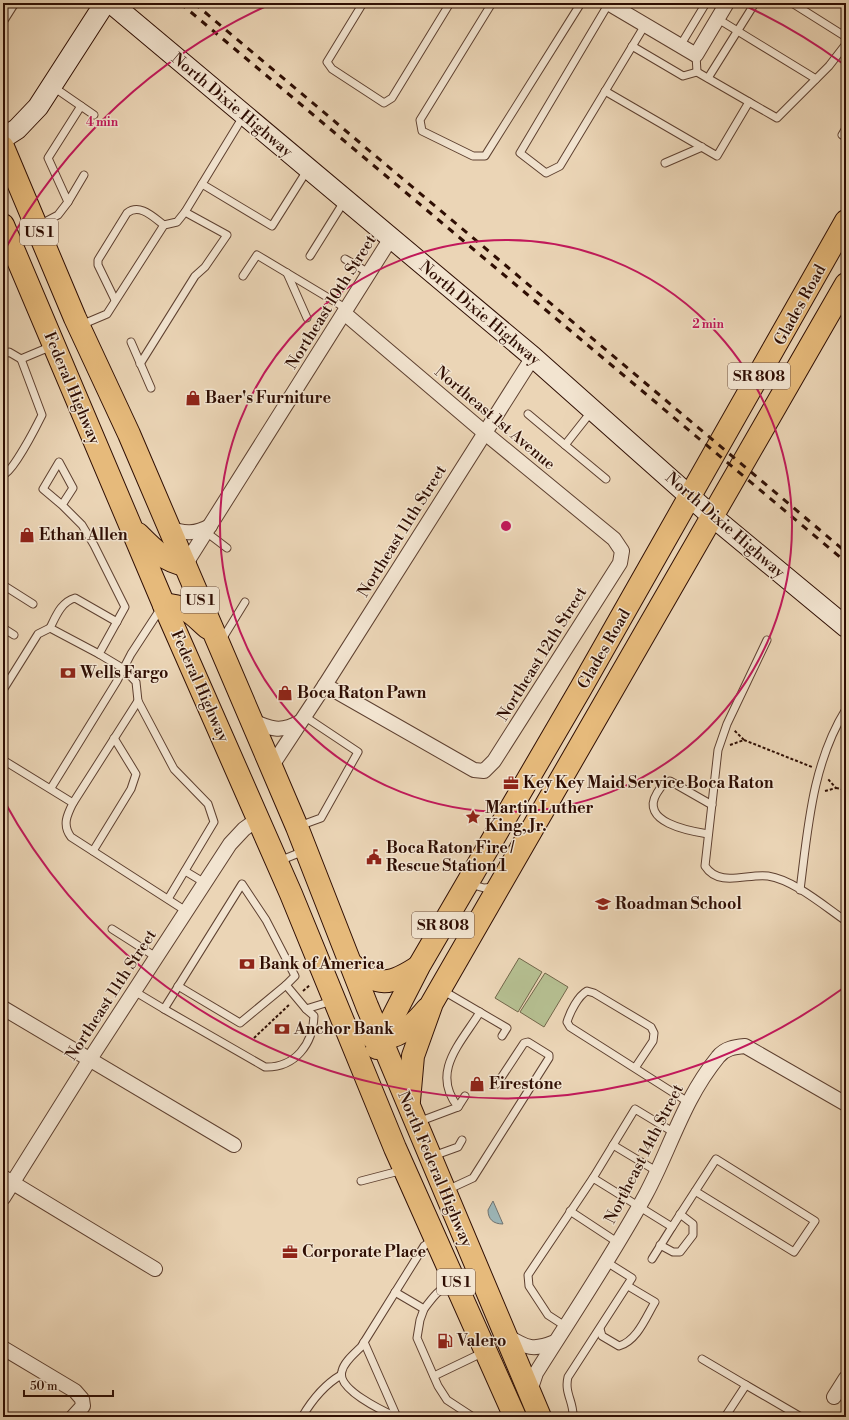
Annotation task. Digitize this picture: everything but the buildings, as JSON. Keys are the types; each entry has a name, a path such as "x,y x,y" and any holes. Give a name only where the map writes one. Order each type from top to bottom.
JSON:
{"main road":[{"path":"3,138 22,124 38,107 105,3"},
{"name":"North Dixie Highway","path":"111,3 532,357 713,517 846,627"},
{"name":"Federal Highway","path":"3,147 78,326 129,434 297,827 351,964"},
{"name":"Glades Road","path":"367,1078 381,1039 419,966 691,496 846,221"},
{"name":"Federal Highway","path":"3,225 164,605 277,862 395,1148"},
{"name":"Glades Road","path":"408,1106 413,1056 436,996 846,284"},
{"path":"131,528 158,554 171,562 185,565"},
{"path":"164,605 177,605 187,608 216,639"},
{"path":"351,964 365,976 386,981 402,978 419,966"},
{"name":"North Federal Highway","path":"351,964 408,1106 517,1359 540,1417"},
{"path":"338,1009 365,1034 381,1039 388,1038 403,1031 417,1021 436,996"},
{"path":"367,1078 386,1078 408,1106"},
{"name":"North Federal Highway","path":"395,1148 437,1238 515,1417"},
{"path":"486,1348 503,1350 517,1359"}],"street":[{"path":"609,3 696,55 721,8"},
{"name":"Northeast 10th Street","path":"185,565 391,238"},
{"name":"Northeast 1st Avenue","path":"345,311 485,433 614,539 622,551"},
{"name":"Northeast 11th Street","path":"271,767 325,685 532,357"},
{"path":"169,528 190,533 201,532 208,529"},
{"name":"Northeast 12th Street","path":"325,685 474,770 484,771 494,761 620,563 622,551"},
{"path":"251,720 262,725 282,730 291,728 302,719"},
{"name":"Northeast 11th Street","path":"3,1198 8,1180 90,1059 230,844 244,829 258,819"},
{"path":"3,1008 234,1145"},
{"name":"Northeast 14th Street","path":"530,1391 536,1373 639,1207 658,1172 673,1132 688,1102 719,1056 730,1048 745,1046 846,1104"},
{"path":"8,1180 155,1269"},
{"path":"507,1336 532,1348 545,1346 555,1342"},
{"path":"3,1348 75,1391 82,1399 83,1406 72,1417"},
{"path":"834,1397 846,1378"}],"lane":[{"path":"3,22 15,3"},
{"path":"363,3 327,62 332,69 384,102 392,98 450,3"},
{"path":"492,3 420,120 422,131 473,156 485,156 581,3"},
{"path":"609,3 520,153 546,173 560,166 645,25"},
{"path":"680,46 706,3"},
{"path":"708,78 755,3"},
{"path":"792,3 846,37"},
{"path":"721,8 738,31 816,79"},
{"path":"632,46 683,76 697,72 777,118 829,66 846,44"},
{"path":"696,55 697,72"},
{"path":"52,86 94,114"},
{"path":"605,91 717,156 749,102"},
{"path":"68,202 48,158 81,106"},
{"path":"78,326 107,314 164,225 177,222 185,212 244,115"},
{"path":"842,135 846,128"},
{"path":"665,163 702,147"},
{"path":"202,184 272,226 308,169"},
{"path":"36,226 58,215 68,202 84,175"},
{"path":"310,256 345,200"},
{"path":"115,300 98,265 98,260 127,213 132,208 140,208 164,225"},
{"path":"140,364 195,276 205,267 227,235 185,212"},
{"path":"243,276 257,255 345,311"},
{"path":"345,259 369,273"},
{"path":"287,273 307,318"},
{"path":"131,342 151,388"},
{"path":"21,359 54,345"},
{"path":"3,355 9,352 21,359 42,416 16,461 6,474 3,475"},
{"path":"565,444 592,410"},
{"path":"528,414 606,479"},
{"path":"62,505 73,488 60,462 42,489 62,505 82,526 94,545 125,607 99,654"},
{"path":"208,529 227,548"},
{"path":"3,586 34,604"},
{"path":"3,690 38,634 50,628 61,607 68,600 75,598 117,622"},
{"path":"216,639 245,602"},
{"path":"51,788 154,617 164,605"},
{"path":"3,628 14,635"},
{"path":"50,628 124,668 136,682 138,701 174,769 208,804 214,822 168,899"},
{"path":"767,640 727,724 718,750 705,866 708,872 724,878 768,876 790,884 846,920"},
{"path":"138,701 73,803 66,817 66,830 71,837 186,911"},
{"path":"800,890 813,793 826,747 846,709"},
{"path":"297,827 321,818 358,752 302,719"},
{"path":"93,851 131,789 136,774 114,738"},
{"path":"3,760 51,788 73,803"},
{"path":"708,834 686,831 663,820 656,814 653,807 653,800 662,785 670,781 712,805"},
{"path":"277,862 306,850"},
{"path":"185,871 205,883"},
{"path":"468,883 484,888 500,887"},
{"path":"164,1009 178,986 242,884 266,920 295,976 240,1023 178,986"},
{"path":"112,929 156,957"},
{"path":"134,991 265,1067 277,1068 292,1061 306,1045 314,1027 314,1016 306,1009 286,985"},
{"path":"635,1068 653,1041 654,1033 651,1027 594,993 587,991 583,994 568,1016 567,1022 570,1027 688,1102"},
{"path":"436,996 480,1012 507,1028 502,1036"},
{"path":"306,1009 338,1009"},
{"path":"458,1107 448,1090 446,1070 480,1012"},
{"path":"445,1190 473,1178 549,1058 549,1055 528,1042 524,1043 497,1084"},
{"path":"458,1107 465,1096"},
{"path":"408,1106 458,1107"},
{"path":"565,1326 548,1315 528,1281 528,1275 593,1178 635,1109 673,1132"},
{"path":"430,1157 458,1147 462,1140"},
{"path":"613,1145 658,1172"},
{"path":"652,1259 660,1245 672,1227 680,1214 695,1191 716,1159 815,1221 794,1252 695,1191"},
{"path":"361,1181 405,1170"},
{"path":"593,1178 672,1227"},
{"path":"570,1211 617,1242"},
{"path":"660,1245 672,1252 680,1252 693,1235 693,1224 680,1214"},
{"path":"302,1417 312,1401 331,1381 341,1375 348,1361 364,1342 424,1246 437,1238"},
{"path":"573,1417 566,1388 568,1376 632,1278 605,1261"},
{"path":"456,1281 439,1290 424,1310 420,1320 417,1338 434,1376 447,1400 473,1417"},
{"path":"600,1329 602,1336 620,1346 630,1341 635,1335 655,1302 628,1286"},
{"path":"395,1292 424,1310"},
{"path":"364,1342 396,1417"},
{"path":"434,1376 486,1348"},
{"path":"702,1358 801,1417"},
{"path":"341,1375 344,1384 351,1391 396,1417"},
{"path":"725,1417 746,1385"}],"path":[{"path":"727,724 744,740 819,770 836,788"},
{"path":"718,750 744,740"},
{"path":"813,793 836,788 846,790"},
{"path":"254,1038 312,982"}],"green space":[{"path":"519,958 542,972 518,1012 495,998"},
{"path":"545,973 568,987 544,1027 520,1012"}],"water":[{"path":"493,1201 503,1224 494,1222 489,1216 488,1210"}],"railway":[{"path":"180,3 846,562"},
{"path":"194,3 846,552"}],"place":[{"name":"Baer's Furniture","path":"193,398"},
{"name":"Ethan Allen","path":"27,535"},
{"name":"Wells Fargo","path":"68,673"},
{"name":"Boca Raton Pawn","path":"285,693"},
{"name":"Key Key Maid Service Boca Raton","path":"511,783"},
{"name":"Martin Luther King, Jr.","path":"473,817"},
{"name":"Boca Raton Fire / Rescue Station 1","path":"374,857"},
{"name":"Roadman School","path":"603,904"},
{"name":"Bank of America","path":"247,964"},
{"name":"Anchor Bank","path":"282,1029"},
{"name":"Firestone","path":"477,1084"},
{"name":"Corporate Place","path":"290,1252"},
{"name":"Valero","path":"445,1341"}]}
